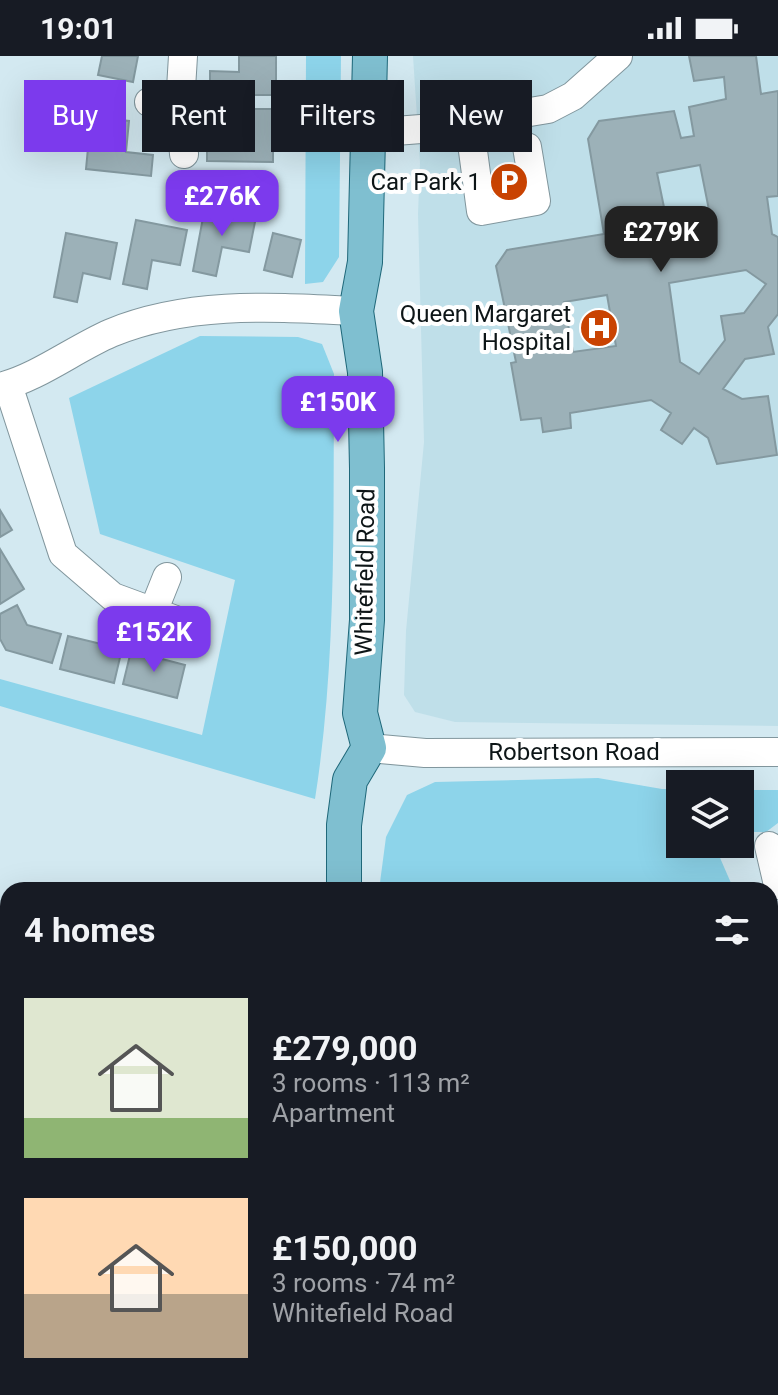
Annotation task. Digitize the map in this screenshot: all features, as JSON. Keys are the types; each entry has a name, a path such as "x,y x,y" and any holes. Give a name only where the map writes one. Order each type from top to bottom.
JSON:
{"main road":[{"name":"Whitefield Road","path":"370,56 370,80"},
{"name":"Whitefield Road","path":"368,152 365,262 356,311 365,372 367,468 367,620 360,713 369,748"},
{"path":"344,882 344,825 350,780 369,748"}],"street":[{"path":"182,80 183,56"},
{"path":"583,86 597,56"},
{"path":"532,111 548,109 573,96 618,56"},
{"path":"473,152 481,211 536,201 528,152"},
{"path":"189,625 113,597 63,554 4,386 109,334 148,319 194,310 280,307 356,311"},
{"path":"153,612 167,577"},
{"name":"Robertson Road","path":"369,748 425,753 778,752"},
{"path":"769,846 777,882"}],"shaded area":[{"path":"306,56 341,56 341,80 306,80"},
{"name":"Queen Margaret Hospital","path":"413,56 778,56 778,726 455,722 415,712 404,695 406,631 424,442 418,214 420,163"},
{"path":"306,152 340,152 339,257 323,282 305,284"},
{"path":"200,336 298,337 322,344 334,374 330,640 315,799 0,706 0,679 202,735 235,580 100,534 69,398"},
{"path":"598,778 666,789 666,858 720,858 731,882 380,882 386,837 407,795 435,782"},
{"path":"754,790 778,790 778,823 766,832 754,832"}],"building":[{"path":"102,56 138,56 133,82 98,75"},
{"path":"239,56 276,56 276,80 271,80 271,95 255,95 255,80 210,80 210,71 239,72"},
{"path":"689,56 756,56 761,94 778,91 778,196 767,197 772,234 778,237 778,314 768,327 774,354 745,359 723,389 742,399 768,396 777,455 717,464 708,438 694,428 682,444 661,430 671,413 651,400 570,413 571,428 543,432 541,418 521,420 511,363 516,362 496,266 507,250 604,234 588,139 599,121 674,111 681,138 694,136 689,107 726,99 724,77 694,81","holes":["700,165 710,215 667,222 657,173","746,270 766,284 744,313 721,316 725,340 699,374 680,362 669,283","607,295 616,346 573,352 564,302"]},
{"path":"255,109 271,109 273,162 207,161 207,152 255,152"},
{"path":"126,121 129,121 126,152"},
{"path":"88,152 153,155 151,176 86,169"},
{"path":"205,207 256,217 249,252 222,247 216,276 193,271"},
{"path":"136,220 187,230 180,265 152,260 147,289 123,284"},
{"path":"66,233 117,243 110,279 83,273 77,302 54,297"},
{"path":"273,233 301,240 292,277 264,270"},
{"path":"0,510 12,530 0,537"},
{"path":"0,549 24,589 0,604"},
{"path":"17,605 27,625 61,634 52,663 6,650 0,639 0,614"},
{"path":"68,636 122,649 114,683 60,669"},
{"path":"131,651 185,665 177,698 123,684"}],"place":[{"name":"Car Park 1","path":"509,182"},
{"name":"Queen Margaret Hospital","path":"599,328"}]}
